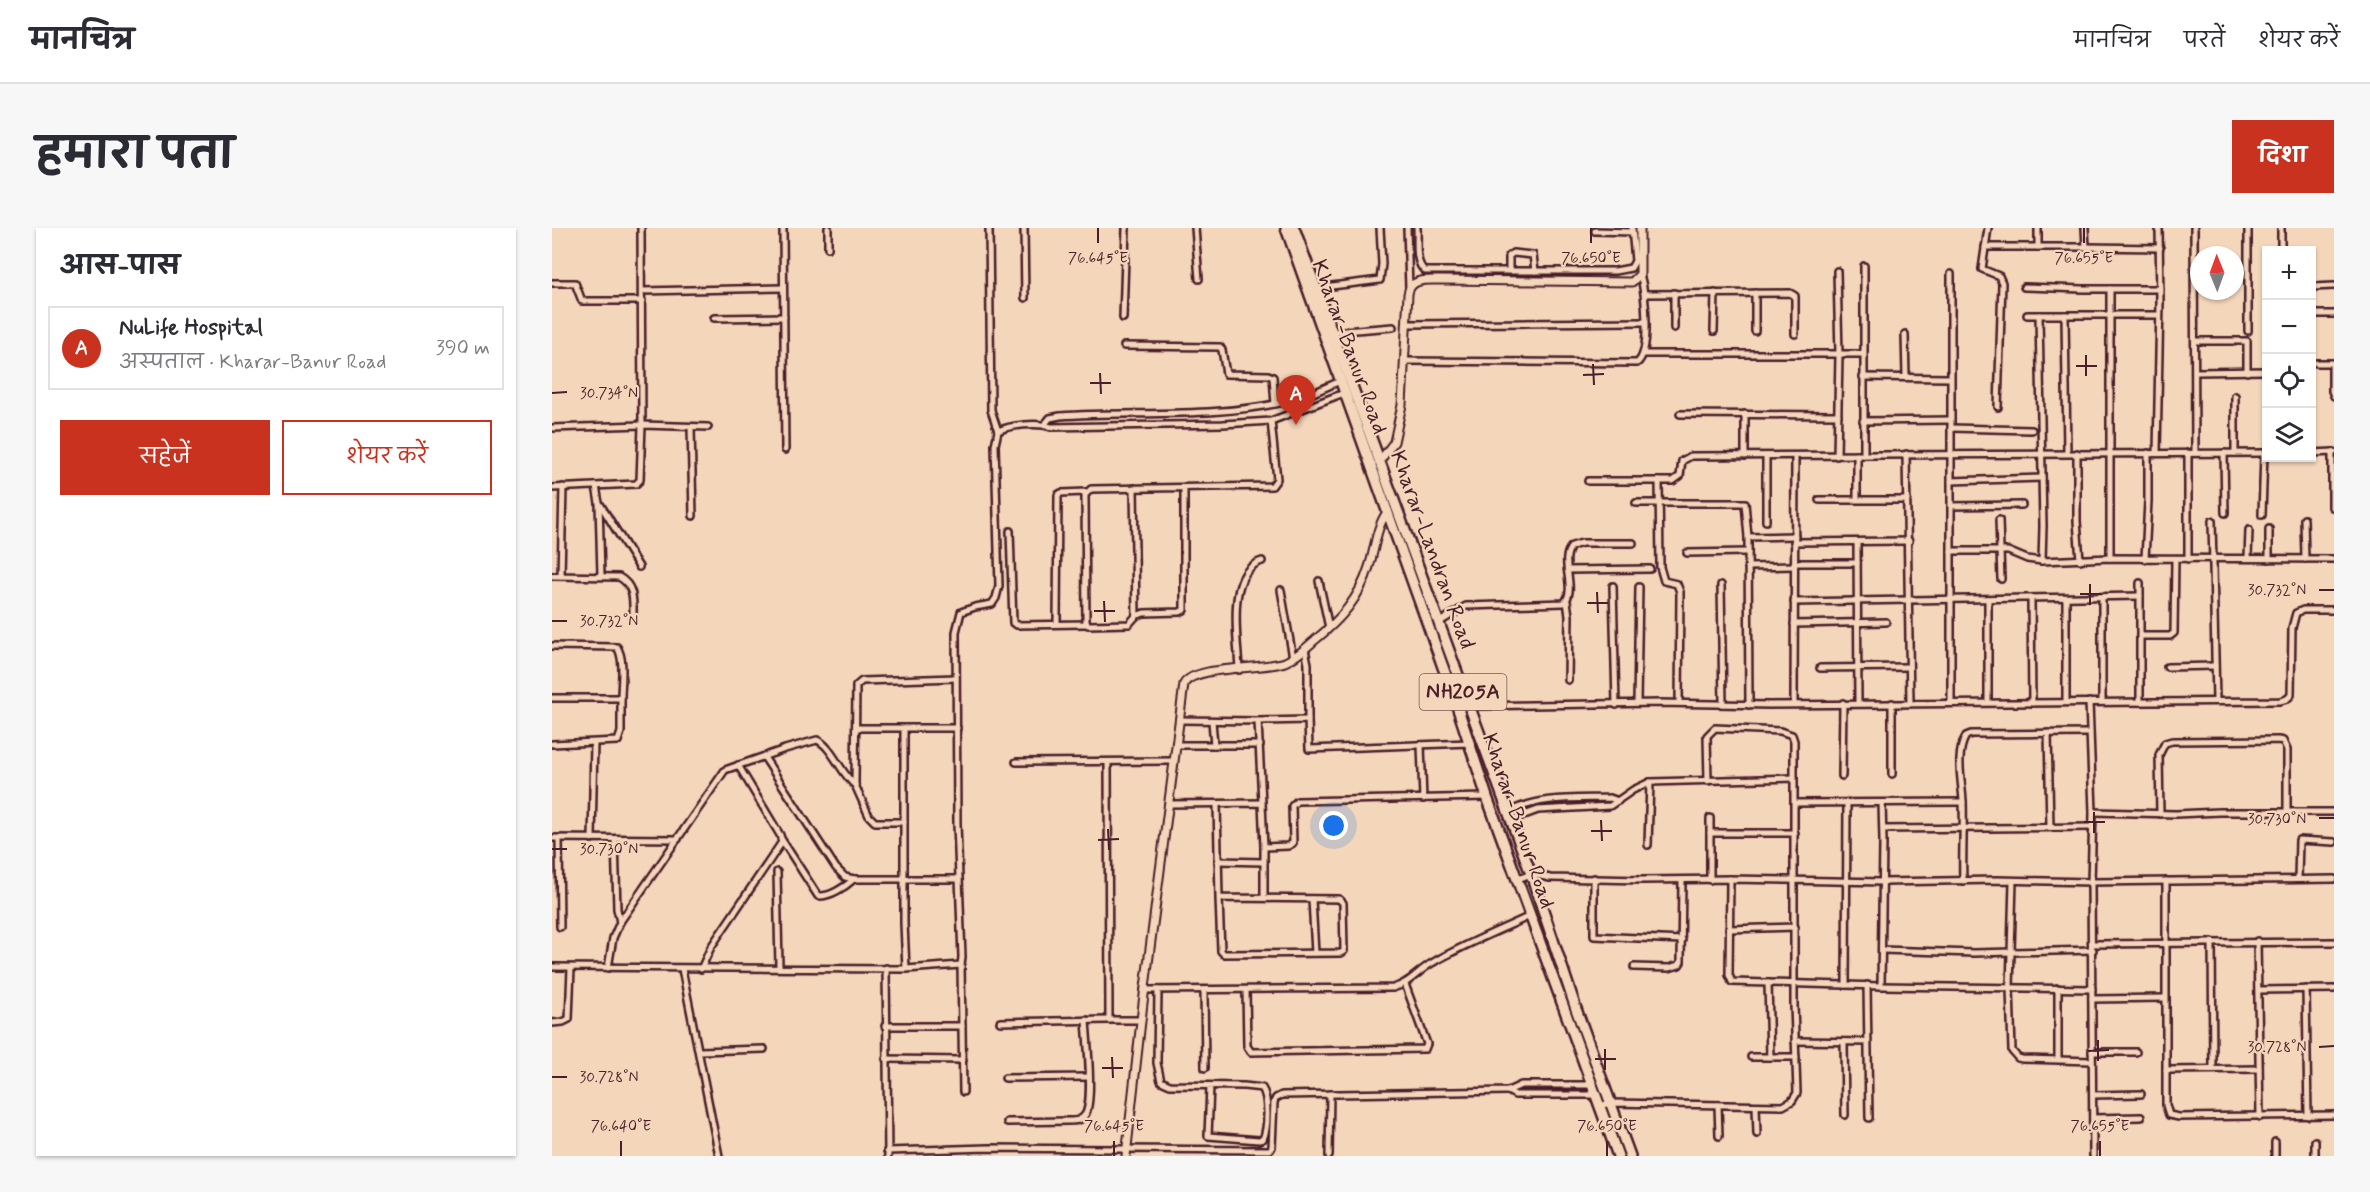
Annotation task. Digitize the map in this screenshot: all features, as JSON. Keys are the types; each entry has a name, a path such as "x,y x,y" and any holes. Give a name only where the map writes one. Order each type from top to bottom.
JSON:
{"highway":[{"name":"Kharar-Banur Road","path":"1286,228 1344,393 1353,403 1463,707 1470,743 1487,797 1618,1156"},
{"name":"Kharar-Landran Road","path":"1294,228 1332,332 1353,403 1379,462 1392,510 1438,623 1463,707 1531,874 1576,1009 1630,1156"}],"street":[{"path":"552,488 638,483 640,480 641,228"},
{"path":"783,228 785,450"},
{"path":"828,228 828,248"},
{"path":"963,1092 956,632 961,612 992,604 999,586 995,445 998,431 991,410 989,228"},
{"path":"1024,228 1025,298"},
{"path":"1123,318 1126,228"},
{"path":"1195,228 1199,279"},
{"path":"1316,288 1380,280 1382,264 1380,228"},
{"path":"1379,462 1394,442 1402,405 1408,324 1407,228"},
{"path":"1417,228 1418,261 1420,268 1425,271 1626,270 1631,268 1635,261 1635,229"},
{"path":"1988,228 1982,269 1999,276 2002,283 1998,407"},
{"path":"2038,228 2038,247"},
{"path":"2085,228 2086,247"},
{"path":"2157,453 2159,228"},
{"path":"2194,228 2195,246"},
{"path":"2248,228 2248,331"},
{"path":"2281,228 2281,246"},
{"path":"1595,231 1635,229"},
{"path":"1406,361 1632,364 1640,361 1644,354 1645,294 1640,274 1635,229"},
{"path":"1985,247 2160,248"},
{"path":"1509,271 1509,256 1513,253 1533,255 1535,271"},
{"path":"1864,266 1864,455"},
{"path":"1837,271 1839,355 1837,456"},
{"path":"1409,288 1414,283 1424,280 1632,282 1640,274"},
{"path":"1951,274 1951,702"},
{"path":"552,283 576,283 582,301 642,301"},
{"path":"2024,286 2160,288"},
{"path":"2316,287 2334,286"},
{"path":"642,291 783,288"},
{"path":"2110,289 2110,558"},
{"path":"1674,293 1674,328"},
{"path":"1714,331 1715,293"},
{"path":"1755,293 1755,331"},
{"path":"1645,294 1793,294 1795,334"},
{"path":"2188,558 2196,372 2196,300"},
{"path":"2316,314 2334,314"},
{"path":"2027,315 2159,315"},
{"path":"2039,315 2042,561"},
{"path":"2065,315 2067,453"},
{"path":"714,318 784,317"},
{"path":"1408,324 1645,322"},
{"path":"1332,332 1393,327"},
{"path":"1905,334 1906,377"},
{"path":"2195,341 2247,341 2247,372"},
{"path":"1124,346 1220,347 1226,374 1273,377 1275,404"},
{"path":"1644,354 1863,354"},
{"path":"2316,363 2332,363 2331,391 2334,396"},
{"path":"2196,372 2262,371"},
{"path":"1863,377 1950,378"},
{"path":"1045,424 1050,418 1060,416 1180,413 1275,404 1311,394 1340,381"},
{"path":"998,431 1045,424 1058,427 1271,421 1344,393"},
{"path":"2235,396 2235,453"},
{"path":"1680,414 1838,415"},
{"path":"1744,414 1745,456"},
{"path":"1863,421 1950,420"},
{"path":"1058,624 1057,497 1061,493 1086,492 1091,489 1275,484 1271,421"},
{"path":"552,428 642,425 708,427"},
{"path":"692,427 693,516"},
{"path":"1951,428 2032,430"},
{"path":"2316,453 2333,452 2332,507"},
{"path":"2077,453 2077,521 2080,560"},
{"path":"2145,559 2148,453"},
{"path":"2224,453 2225,513"},
{"path":"1588,482 1677,479 1682,460 1687,457 2262,453"},
{"path":"1906,454 1910,702"},
{"path":"1857,455 1857,500"},
{"path":"1766,456 1766,521"},
{"path":"1794,704 1795,456"},
{"path":"2262,515 2265,462"},
{"path":"1951,481 2042,478"},
{"path":"1659,481 1661,572 1664,580 1677,584 1680,592 1679,703"},
{"path":"596,486 599,503 601,575"},
{"path":"561,576 563,487"},
{"path":"1134,488 1136,616"},
{"path":"1010,531 1013,623 1017,625 1129,624 1136,616 1143,614 1180,612 1184,610 1184,488"},
{"path":"1086,492 1087,624"},
{"path":"1819,500 1907,500"},
{"path":"1636,503 1743,502 1746,505 1749,705"},
{"path":"599,503 639,567"},
{"path":"1951,506 2022,505"},
{"path":"1126,1156 1144,990 1184,684 1188,678 1200,673 1276,664 1293,658 1305,649 1343,615 1358,596 1392,510"},
{"path":"2304,519 2305,559"},
{"path":"1999,520 2001,579"},
{"path":"2212,521 2216,702"},
{"path":"2269,529 2269,559"},
{"path":"2248,558 2249,530"},
{"path":"1748,537 1857,542 1909,541"},
{"path":"1857,542 1858,703"},
{"path":"1568,680 1569,549 1576,544 1633,543"},
{"path":"1951,551 2000,550 2013,552 2027,559 2042,561 2110,558 2334,559"},
{"path":"1687,553 1748,552"},
{"path":"2141,636 2170,636 2174,633 2175,559"},
{"path":"1239,670 1238,589 1246,570 1262,561"},
{"path":"1748,567 1857,563"},
{"path":"1568,570 1650,569"},
{"path":"552,576 619,577 627,582 633,596 633,617"},
{"path":"1319,581 1329,628"},
{"path":"2140,583 2140,702"},
{"path":"1721,585 1723,704"},
{"path":"1613,586 1616,705"},
{"path":"1637,703 1639,587"},
{"path":"1281,590 1293,658"},
{"path":"1794,602 2140,596"},
{"path":"2102,597 2102,701"},
{"path":"2066,598 2066,702"},
{"path":"2031,599 2032,703"},
{"path":"1988,600 1988,702"},
{"path":"1438,623 1466,606 1567,601"},
{"path":"1463,707 1637,703 1749,705 1910,702 2266,702 2287,699 2291,695 2293,618 2296,613 2303,610 2334,610"},
{"path":"1794,624 1886,622"},
{"path":"552,646 617,647 620,652 621,698 620,738 614,742 552,744"},
{"path":"1305,649 1308,664 1309,749 1470,743"},
{"path":"2167,667 2215,666"},
{"path":"1820,668 1908,668"},
{"path":"855,785 855,689 862,681 956,678"},
{"path":"552,698 621,698"},
{"path":"2090,702 2093,1156"},
{"path":"1842,776 1843,703"},
{"path":"1892,703 1892,774"},
{"path":"1179,720 1308,720"},
{"path":"1212,721 1214,745"},
{"path":"1258,721 1264,898"},
{"path":"856,728 957,728"},
{"path":"904,728 906,969"},
{"path":"1599,1106 1611,1104 1783,1106 1792,1101 1798,1088 1794,982 1796,927 1794,741 1788,732 1748,728 1715,728 1707,736 1708,781"},
{"path":"2048,733 2050,827"},
{"path":"1963,881 1963,802 1960,767 1962,746 1966,736 1971,734 2090,733"},
{"path":"608,968 613,938 620,922 725,770 814,740 820,741 825,744 840,768 855,785 872,820 879,823 904,822"},
{"path":"2160,814 2159,754 2165,743 2231,740 2278,740 2286,745 2287,813"},
{"path":"592,839 594,743"},
{"path":"1176,745 1260,745"},
{"path":"1421,746 1423,799"},
{"path":"764,757 836,868 845,877 904,880 959,879"},
{"path":"1016,762 1173,761"},
{"path":"1108,762 1109,1020"},
{"path":"738,765 818,896 822,897 841,889 854,879"},
{"path":"1509,816 1530,812 1610,806 1633,790 1650,782 1794,778"},
{"path":"1648,845 1650,782"},
{"path":"1264,847 1288,846 1293,843 1292,806 1297,801 1487,797"},
{"path":"1509,816 1539,801 1610,798 1618,801"},
{"path":"1795,803 1963,802"},
{"path":"1846,803 1846,985"},
{"path":"1881,986 1882,803"},
{"path":"1168,804 1262,804"},
{"path":"1217,804 1219,898 1222,953 1341,952 1345,948 1342,900 1337,898 1219,898"},
{"path":"2092,812 2160,814 2334,812"},
{"path":"1710,818 1710,880"},
{"path":"1883,829 2092,826"},
{"path":"1710,833 1795,833"},
{"path":"560,927 555,838 678,839"},
{"path":"615,839 617,909 620,922"},
{"path":"701,969 711,947 774,856 782,840"},
{"path":"2298,879 2297,843 2299,840 2334,842"},
{"path":"1218,861 1264,862"},
{"path":"777,872 779,967"},
{"path":"1518,879 1531,874 1550,878 1882,882 2334,879"},
{"path":"1594,878 1594,936 1682,940"},
{"path":"1730,879 1730,979 1738,983 1794,982 1881,986 2092,989"},
{"path":"1634,967 1669,968 1681,962 1682,880"},
{"path":"2013,881 2010,988 2014,1055 2022,1059 2092,1060"},
{"path":"2166,881 2166,1105 2169,1115 2179,1117 2334,1115"},
{"path":"1312,899 1315,953"},
{"path":"1144,990 1393,988 1405,984 1424,968 1442,958 1530,916"},
{"path":"1729,929 1796,927"},
{"path":"2257,941 2260,1117"},
{"path":"1882,950 2012,952 2166,942 2334,942"},
{"path":"2212,942 2213,1069"},
{"path":"552,968 906,969 961,965"},
{"path":"552,1023 569,1019 571,968"},
{"path":"886,968 887,1154 988,1148 1151,1148 1203,1153 1270,1150 1276,1098 1282,1095 1508,1091 1521,1085 1593,1085"},
{"path":"681,969 719,1156"},
{"path":"1768,983 1770,1057"},
{"path":"1246,990 1247,1046 1251,1052 1425,1049 1427,1044 1405,984"},
{"path":"1867,985 1869,1118"},
{"path":"2058,988 2058,1059"},
{"path":"2259,990 2334,988"},
{"path":"2306,989 2308,1116"},
{"path":"1158,990 1157,1064 1161,1082 1170,1085 1210,1086 1262,1088 1266,1096 1266,1132 1263,1139 1208,1136 1210,1086"},
{"path":"1204,990 1205,1068"},
{"path":"2092,999 2165,998"},
{"path":"1007,1122 1058,1122 1082,1118 1088,1109 1086,1020"},
{"path":"1000,1022 1141,1020"},
{"path":"885,1026 962,1026"},
{"path":"1795,1041 1868,1042"},
{"path":"1844,1042 1845,1115"},
{"path":"699,1051 764,1049"},
{"path":"2092,1052 2136,1052"},
{"path":"1750,1057 1796,1057"},
{"path":"886,1059 963,1060"},
{"path":"2166,1070 2259,1069"},
{"path":"1005,1078 1089,1077"},
{"path":"1508,1091 1515,1095 1596,1095"},
{"path":"1329,1156 1330,1094"},
{"path":"2093,1095 2141,1094"},
{"path":"1718,1105 1719,1136"},
{"path":"1756,1106 1757,1134"},
{"path":"2093,1118 2141,1117"},
{"path":"2315,1141 2315,1156"},
{"path":"2275,1142 2275,1156"},
{"path":"1151,1148 1151,1156"}],"place":[{"name":"NuLife Hospital","path":"1296,425"}]}
